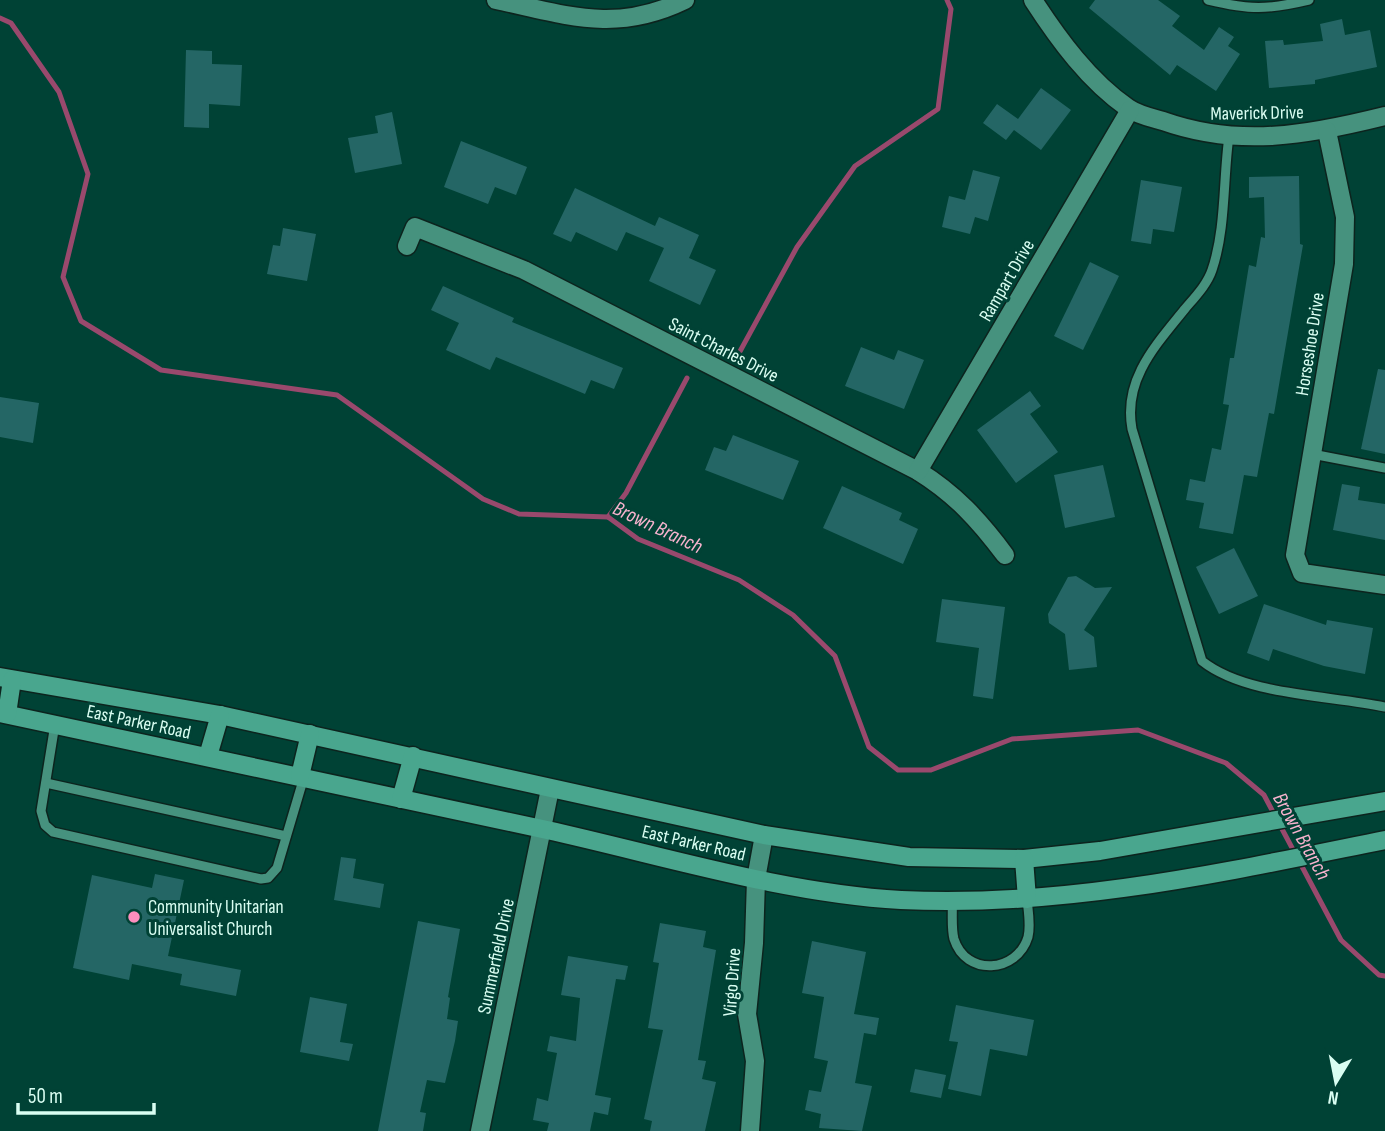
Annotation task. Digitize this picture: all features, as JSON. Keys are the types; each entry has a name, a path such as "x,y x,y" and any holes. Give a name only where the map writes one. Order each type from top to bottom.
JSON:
{"main road":[{"path":"4,714 6,678"},
{"name":"East Parker Road","path":"6,678 220,715 764,835 909,856 1024,859 1126,848 1385,801"},
{"name":"East Parker Road","path":"4,714 543,829 757,879 875,898 952,901 1133,889 1385,840"},
{"path":"208,757 220,715"},
{"path":"302,777 310,734"},
{"path":"401,799 413,756"},
{"path":"1024,859 1027,898"}],"street":[{"path":"496,0 609,21 648,16 685,0"},
{"name":"Maverick Drive","path":"1033,0 1093,79 1130,110 1198,134 1280,136 1327,131 1385,116"},
{"name":"Rampart Drive","path":"918,471 1130,110"},
{"name":"Horseshoe Drive","path":"1327,131 1345,217 1344,264 1296,565 1302,573 1385,585"},
{"name":"Saint Charles Drive","path":"407,246 415,227 524,270 918,471 949,491 977,517 1005,555"},
{"name":"Summerfield Drive","path":"480,1131 550,789"},
{"name":"Virgo Drive","path":"750,1131 755,1061 747,1014 757,879 764,835"}],"lane":[{"path":"1208,0 1240,8 1269,9 1309,0"},
{"path":"1229,136 1211,272 1143,365 1130,399 1132,429 1202,661 1219,674 1258,685 1385,707"},
{"path":"1312,454 1385,468"},
{"path":"55,724 41,811 45,825 53,832 261,879 268,878 276,868 302,777"},
{"path":"46,783 286,836"},
{"path":"952,901 954,939 963,954 971,961 992,967 1009,961 1025,944 1029,930 1027,898"}],"building":[{"path":"1095,0 1158,0 1180,16 1172,26 1204,50 1219,27 1234,37 1228,46 1240,54 1216,91 1177,65 1170,75 1089,8"},
{"path":"1342,19 1345,35 1370,30 1377,67 1315,80 1315,84 1269,88 1265,41 1283,40 1284,45 1323,41 1320,24"},
{"path":"186,50 212,51 212,64 242,65 240,106 209,104 209,128 184,127"},
{"path":"1041,88 1071,110 1041,150 1014,130 1006,140 983,123 997,104 1018,119"},
{"path":"392,112 402,164 355,173 348,138 378,133 375,116"},
{"path":"461,141 527,167 516,195 495,187 488,204 444,187"},
{"path":"973,170 1000,177 988,221 975,217 970,234 942,227 949,196 965,200"},
{"path":"1299,176 1300,244 1303,245 1274,414 1269,413 1257,477 1244,475 1233,534 1199,528 1204,503 1186,500 1190,479 1205,482 1212,448 1221,450 1229,405 1223,404 1230,358 1234,358 1249,265 1256,267 1261,237 1265,238 1264,197 1249,198 1249,177"},
{"path":"1141,180 1182,187 1174,232 1153,229 1151,244 1131,241"},
{"path":"575,188 655,226 659,217 699,235 689,258 716,270 700,305 649,281 664,248 626,232 617,251 576,232 571,242 553,234"},
{"path":"283,228 316,234 307,281 267,274 273,245 280,246"},
{"path":"1090,262 1119,276 1083,350 1054,336"},
{"path":"443,286 514,318 512,322 623,368 614,389 591,380 585,394 496,357 490,370 446,350 459,323 431,310"},
{"path":"861,347 894,360 898,350 924,360 904,409 845,386"},
{"path":"1378,369 1385,370 1385,454 1361,449"},
{"path":"1030,391 1041,406 1030,414 1058,452 1016,483 977,430"},
{"path":"0,397 39,403 33,443 0,437"},
{"path":"733,435 799,461 783,500 705,470 714,447 726,451"},
{"path":"1103,465 1115,517 1065,528 1054,475"},
{"path":"1342,484 1360,487 1358,500 1385,504 1385,540 1333,530"},
{"path":"842,486 902,513 899,520 918,529 903,564 823,528"},
{"path":"1234,548 1258,596 1219,614 1196,567"},
{"path":"1076,576 1095,588 1112,587 1084,630 1094,637 1097,667 1069,670 1065,634 1049,623 1048,614 1068,577"},
{"path":"942,599 1005,607 993,699 973,696 979,648 936,642"},
{"path":"1264,604 1326,625 1327,620 1373,628 1365,674 1324,666 1273,649 1269,661 1247,653"},
{"path":"341,857 356,859 353,878 384,884 380,908 334,900"},
{"path":"155,874 184,880 168,956 241,970 236,996 180,985 182,974 132,964 129,980 73,968 92,875 152,888"},
{"path":"418,921 460,929 448,997 447,1019 458,1021 455,1041 445,1083 427,1080 420,1112 426,1113 423,1131 378,1131"},
{"path":"660,923 706,931 703,947 716,950 698,1060 706,1061 702,1079 716,1082 705,1131 650,1131 652,1121 644,1119 663,1030 648,1028 659,963 653,962"},
{"path":"812,941 866,952 854,1014 879,1018 876,1035 864,1033 855,1083 872,1086 862,1131 819,1128 821,1114 805,1110 809,1090 821,1092 828,1061 814,1058 824,997 802,993"},
{"path":"568,956 628,966 625,980 616,979 595,1095 611,1098 608,1115 594,1112 590,1131 547,1131 549,1123 533,1120 537,1098 548,1101 557,1053 547,1051 550,1036 576,1041 580,998 561,995"},
{"path":"310,997 347,1004 340,1042 353,1044 349,1061 300,1052"},
{"path":"956,1005 1034,1020 1027,1056 990,1049 981,1096 948,1089 958,1042 949,1041"},
{"path":"915,1069 946,1075 941,1098 910,1092"}],"waterway":[{"path":"738,355 797,247 855,166 938,109 951,9 947,0"},
{"name":"Brown Branch","path":"0,18 11,23 59,92 88,174 63,277 81,321 161,370 337,395 483,499 519,514 608,517 638,539 739,580 793,615 835,656 869,747 898,770 931,770 1012,739 1138,730 1226,763 1264,795 1341,940 1379,975 1385,976"},
{"path":"608,517 626,493 687,378"}],"place":[{"name":"Community Unitarian Universalist Church","path":"134,917"}]}
